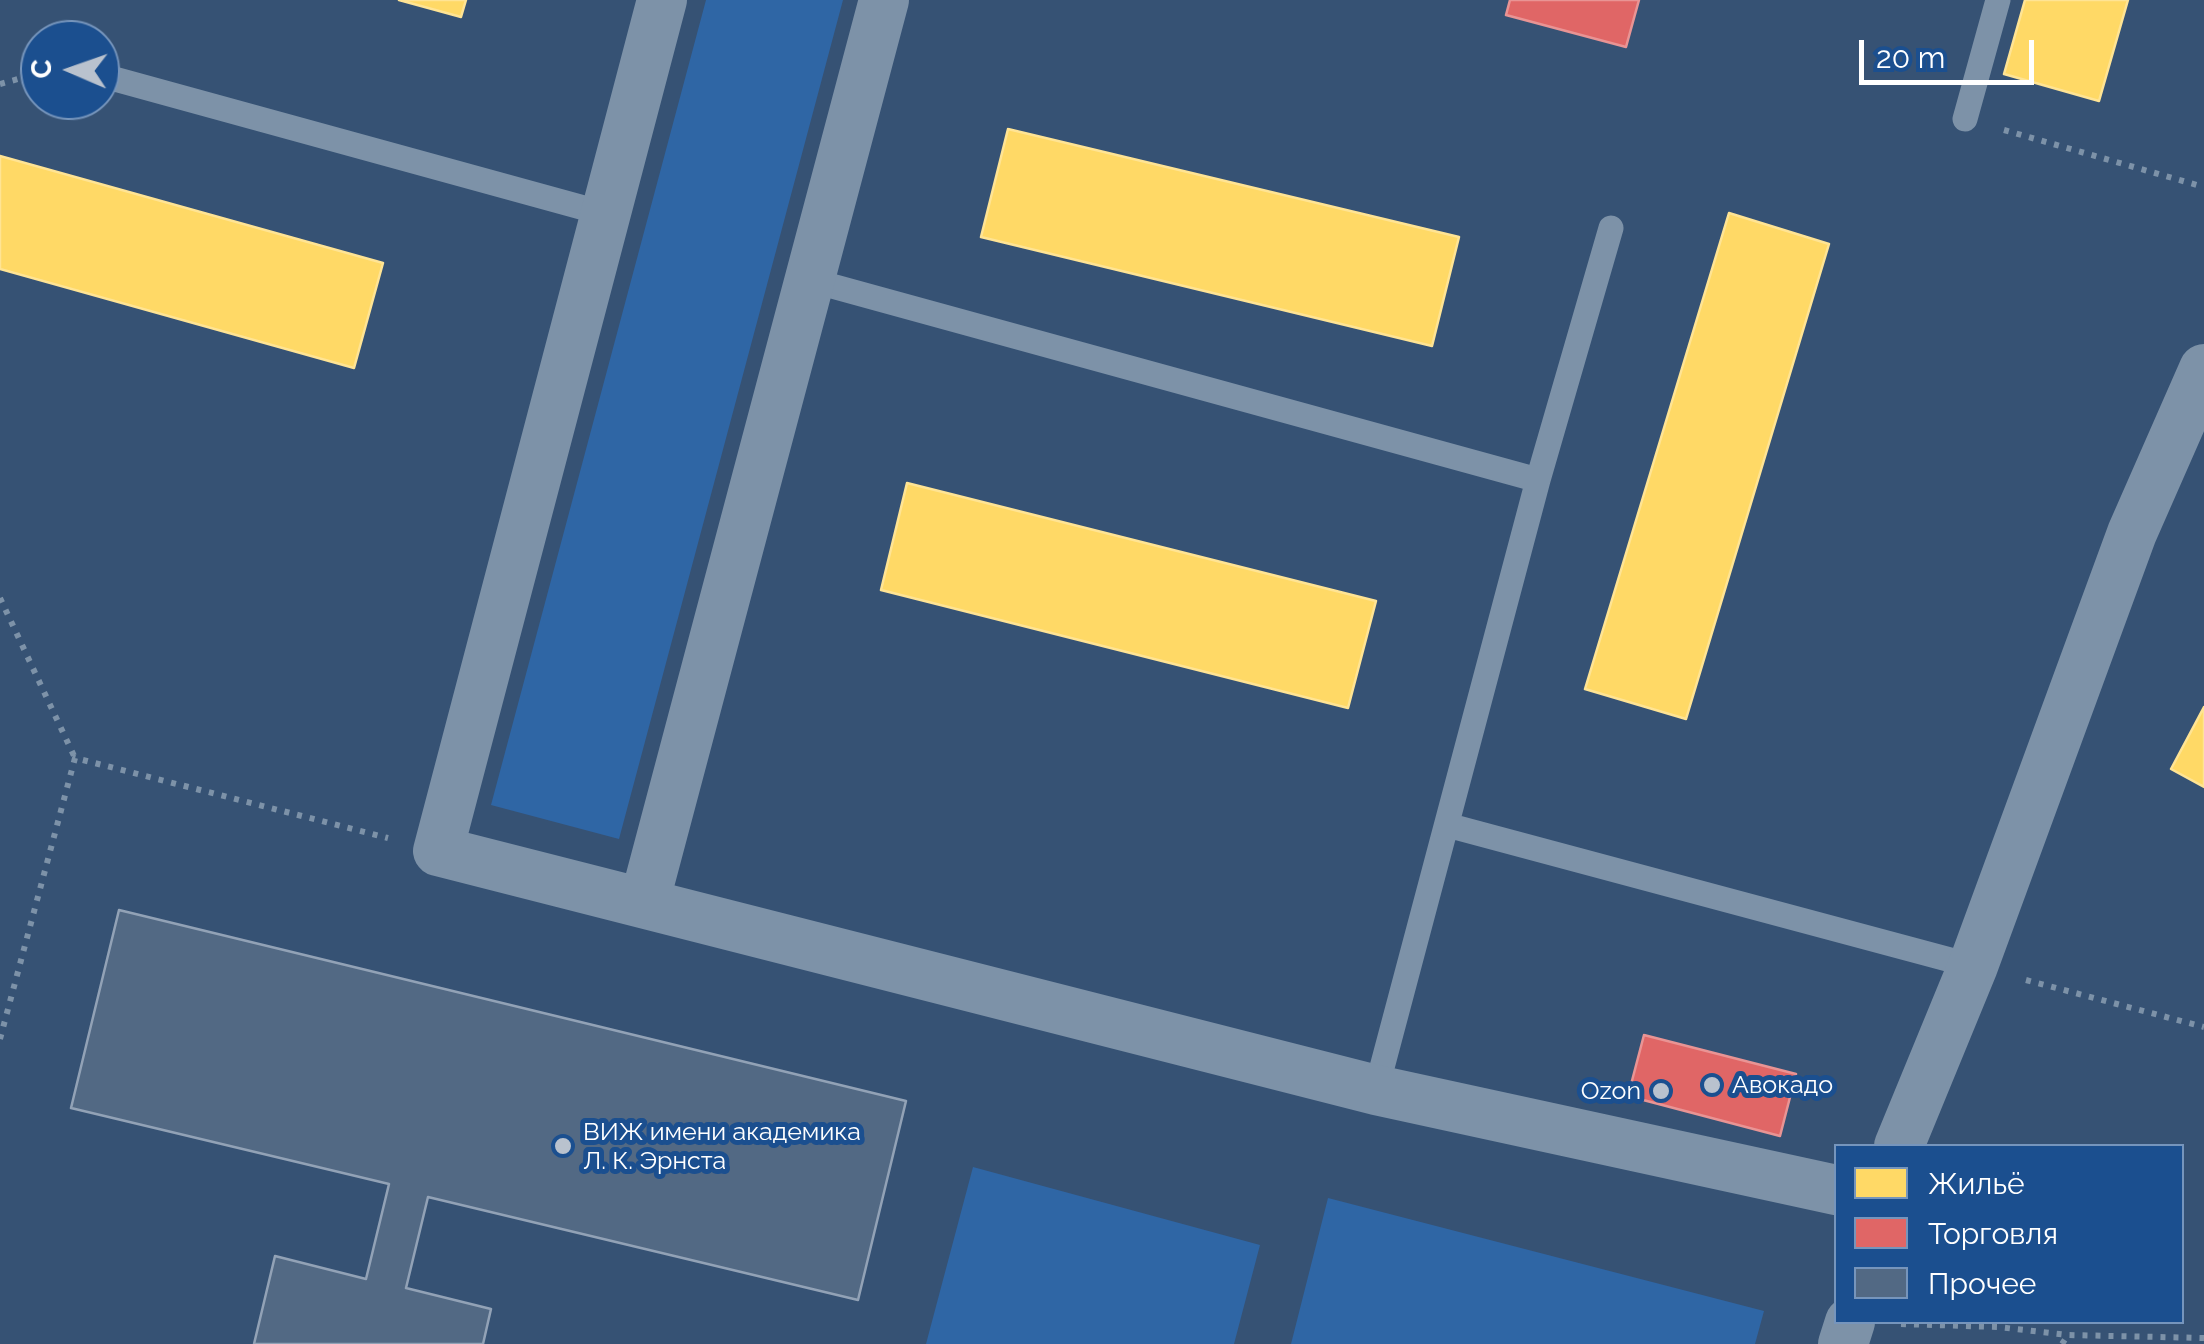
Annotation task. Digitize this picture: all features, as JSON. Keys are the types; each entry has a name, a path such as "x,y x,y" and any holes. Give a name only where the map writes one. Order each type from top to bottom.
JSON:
{"street":[{"path":"662,0 438,851 1376,1090 1834,1190"},
{"path":"644,903 884,0"},
{"path":"1900,1144 1973,966 2132,533 2204,369"}],"lane":[{"path":"1965,119 1998,0"},
{"path":"120,80 606,214"},
{"path":"1376,1090 1538,480 1611,228"},
{"path":"810,280 1538,480"},
{"path":"1447,825 1973,966"}],"path":[{"path":"1965,119 2204,187"},
{"path":"0,598 75,758 0,1039"},
{"path":"75,758 438,851"},
{"path":"1973,966 2204,1027"},
{"path":"1909,1324 1998,1327 2068,1335 2204,1338"},
{"path":"2062,1344 2068,1335"}],"shaded area":[{"path":"706,0 843,0 619,839 491,805"},
{"path":"973,1167 1260,1245 1234,1344 926,1344"},
{"path":"1328,1198 1764,1311 1755,1344 1291,1344"}],"building: Жильё":[{"path":"399,0 466,0 461,17"},
{"path":"2025,0 2128,0 2099,101 2004,74"},
{"path":"1008,129 1459,237 1432,346 981,237"},
{"path":"0,156 383,263 354,368 0,269"},
{"path":"1729,213 1829,244 1686,719 1585,689"},
{"path":"907,483 1376,601 1348,708 881,590"},
{"path":"2204,707 2204,787 2171,769"}],"building: Торговля":[{"path":"1510,0 1639,0 1626,47 1506,15"},
{"name":"Авокадо","path":"1644,1035 1796,1074 1780,1136 1628,1096"}],"building: Прочее":[{"name":"ВИЖ имени академика Л. К. Эрнста","path":"119,910 906,1101 858,1300 428,1197 406,1288 491,1309 483,1344 254,1344 275,1256 366,1279 389,1184 71,1108"}],"place":[{"name":"Авокадо","path":"1712,1085"},
{"name":"Ozon","path":"1661,1091"},
{"name":"ВИЖ имени академика Л. К. Эрнста","path":"563,1146"}]}
